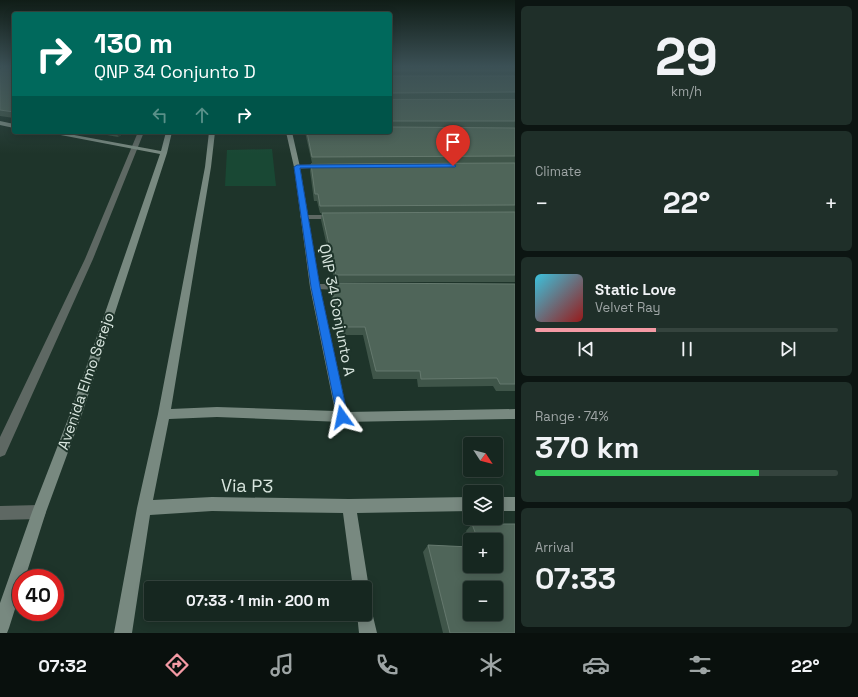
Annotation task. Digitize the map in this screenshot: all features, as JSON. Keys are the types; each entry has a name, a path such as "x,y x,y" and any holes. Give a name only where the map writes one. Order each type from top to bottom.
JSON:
{"street":[{"path":"0,123 12,126"},
{"path":"59,134 164,154"},
{"path":"0,451 89,259 140,134"},
{"name":"Avenida Elmo Serejo","path":"0,628 39,512 76,414 164,154 169,134"},
{"path":"123,633 144,508 164,414 208,167 212,134"},
{"name":"QNP 34 Conjunto A","path":"289,134 297,167 315,287 342,417"},
{"path":"297,167 328,166"},
{"path":"304,217 343,217"},
{"path":"315,287 355,287"},
{"path":"164,414 217,412 342,417 515,414"},
{"name":"Via P3","path":"144,508 212,504 349,506 463,504"},
{"path":"503,504 515,504"},
{"path":"349,506 360,581"},
{"path":"0,513 39,512"},
{"path":"366,621 368,633"}],"green space":[{"path":"272,149 276,186 225,186 227,150"}],"building":[{"path":"0,96 12,96 12,112 0,110"},
{"path":"392,99 515,99 515,121 392,121"},
{"path":"392,127 515,128 515,156 312,157 307,134 392,134"},
{"path":"515,163 515,205 320,206 318,194 315,194 311,164"},
{"path":"515,212 515,275 336,275 322,213"},
{"path":"337,283 515,284 515,384 500,384 497,378 421,379 420,371 376,371 365,327 339,327 333,292"},
{"path":"515,524 515,633 450,633 428,545 463,547 463,573 503,573 503,533 475,533 472,525"}],"route":[{"path":"342,417 315,287 297,167 453,166"}]}
